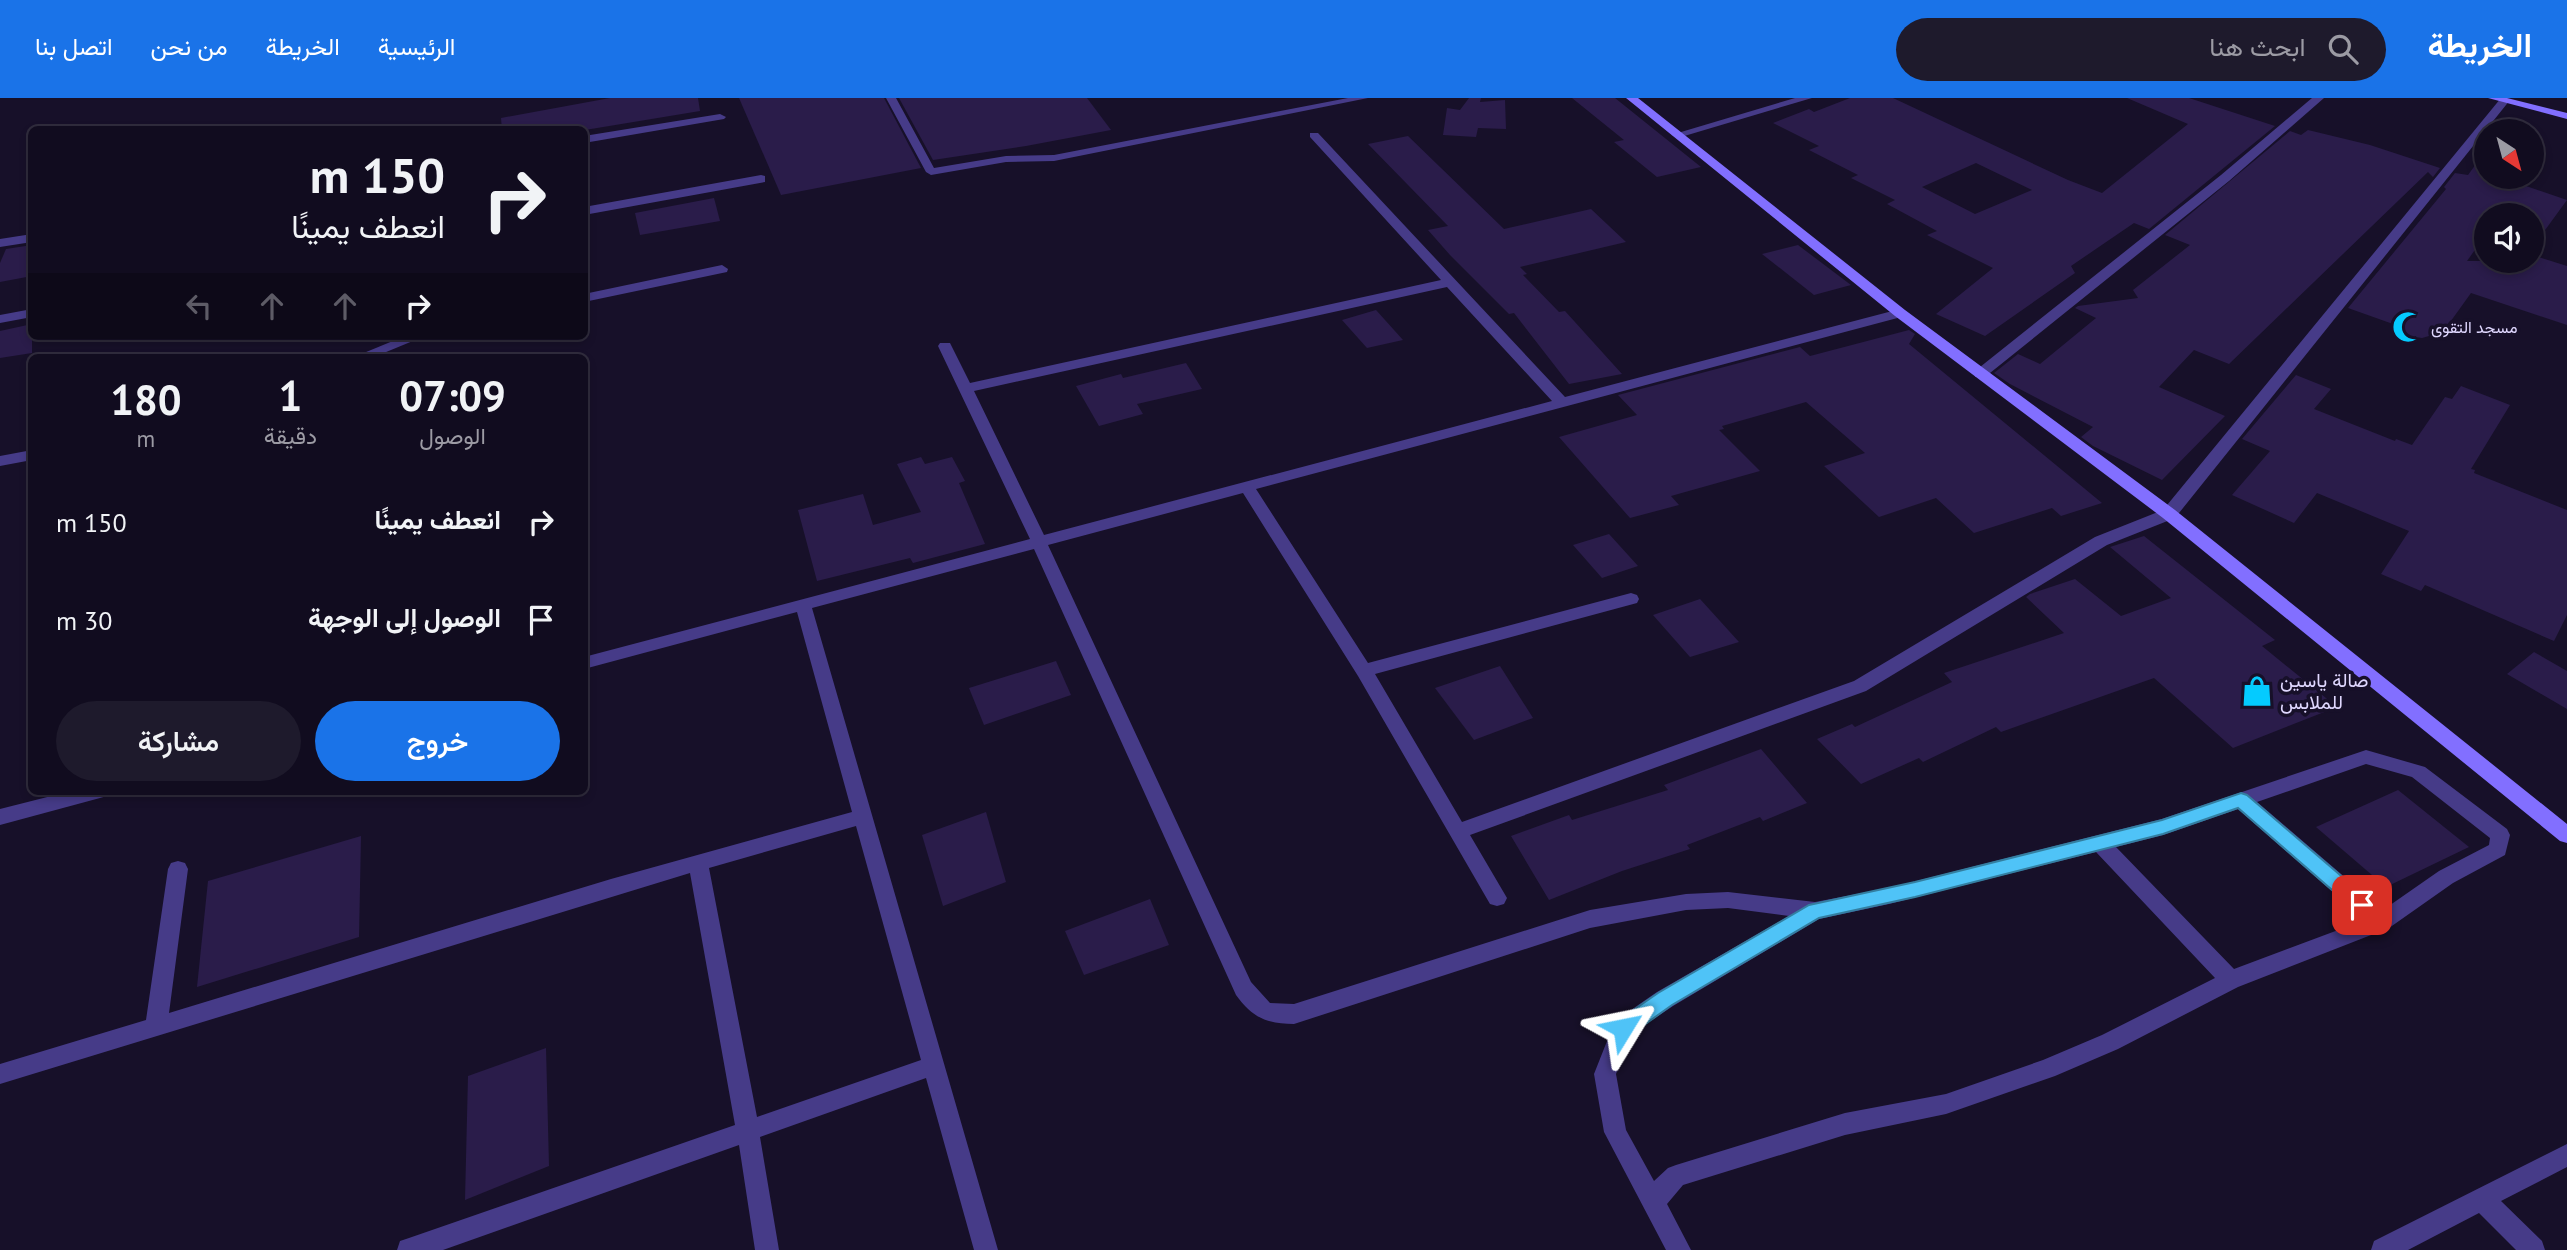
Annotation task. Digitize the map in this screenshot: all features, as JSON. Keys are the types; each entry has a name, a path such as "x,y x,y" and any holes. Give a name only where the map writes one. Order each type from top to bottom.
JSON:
{"main road":[{"path":"1631,98 1900,313 2169,514 2567,835"},
{"path":"2499,99 2567,116"}],"street":[{"path":"1677,135 1807,98"},
{"path":"1980,374 2225,178 2319,98"},
{"path":"1459,831 1860,686 2101,541 2169,514 2499,99"},
{"path":"588,139 720,117"},
{"path":"1314,135 1562,403"},
{"path":"588,210 761,178"},
{"path":"0,243 28,238"},
{"path":"588,297 722,269"},
{"path":"966,388 1452,282"},
{"path":"588,662 1900,313"},
{"path":"0,319 28,314"},
{"path":"368,354 407,340"},
{"path":"945,346 1039,542 1243,988 1256,1007 1267,1015 1294,1014 1590,919 1686,902 1728,900 1815,911 1889,896 2163,827 2366,757 2418,772 2500,835 2498,849 2446,877 2382,922 2231,980 2110,1042 2047,1069 1946,1104 1845,1124 1676,1176 1660,1192 1654,1204"},
{"path":"0,461 28,456"},
{"path":"1247,487 1364,671 1497,898"},
{"path":"1364,671 1631,599"},
{"path":"803,605 986,1250"},
{"path":"0,817 85,795"},
{"path":"2241,800 2382,922"},
{"path":"0,1074 698,862 864,816"},
{"path":"2100,843 2231,980"},
{"path":"698,862 748,1131 767,1250"},
{"path":"156,1026 178,869"},
{"path":"1679,1250 1615,1132 1605,1074 1623,1028 1665,999 1815,911"},
{"path":"410,1250 933,1066"},
{"path":"2384,1250 2567,1155"},
{"path":"2482,1199 2533,1250"}],"lane":[{"path":"891,98 931,172 1006,159 1054,158 1363,98"}],"building":[{"path":"610,98 698,98 700,111 588,130 588,126 502,126 501,118"},
{"path":"739,98 884,98 921,168 781,195"},
{"path":"899,98 1087,98 1111,130 933,160"},
{"path":"1469,98 1481,98 1480,102 1505,100 1506,129 1478,128 1476,137 1443,135 1447,108 1460,110"},
{"path":"1572,98 1615,98 1701,167 1657,177 1614,142 1624,140"},
{"path":"1850,98 1893,98 2068,180 2102,193 2188,124 2127,98 2189,98 2275,126 2149,229 2134,223 2071,266 2075,273 1985,336 1936,314 1993,268 1927,235 1937,231 1887,204 1895,200 1851,178 1858,175 1809,150 1819,146 1773,123 1809,109 1814,112","holes":["1976,163 2032,190 1975,214 1922,187"]},
{"path":"2308,130 2370,145 2440,168 2433,177 2428,172 2229,364 2194,350 2159,387 2225,416 2162,480 2093,446 2081,437 2093,427 1994,373 2018,354 2040,364 2096,318 2075,308 2078,306 2138,298 2133,290 2190,245 2165,235 2290,131 2301,135"},
{"path":"1408,136 1504,229 1591,209 1626,242 1520,267 1527,274 1523,275 1559,312 1565,311 1622,374 1569,384 1514,313 1509,314 1450,255 1428,230 1448,226 1368,144"},
{"path":"2474,167 2474,189 2535,189 2567,200 2544,232 2544,203 2474,203 2474,251 2467,261 2474,261 2474,273 2544,273 2544,259 2567,266 2567,325 2471,293 2443,332 2422,338 2395,334 2393,324 2348,308 2446,189 2444,187 2455,173 2468,175"},
{"path":"714,198 720,221 640,235 635,213"},
{"path":"1798,245 1851,285 1814,295 1762,254"},
{"path":"28,246 28,277 0,282 0,263 6,249"},
{"path":"1376,310 1403,340 1367,348 1342,320"},
{"path":"28,325 28,340 32,340 32,353 0,358 0,331"},
{"path":"1909,330 1915,334 1909,344 2102,503 2061,516 2052,508 1974,533 1936,498 1879,517 1824,466 1865,453 1806,402 1722,426 1724,429 1719,430 1760,471 1671,496 1679,505 1630,518 1559,437 1637,415 1618,395 1800,347 1810,356"},
{"path":"1186,363 1202,389 1137,404 1143,414 1099,426 1076,386 1121,374 1123,378"},
{"path":"2296,375 2331,389 2314,409 2395,441 2396,439 2412,445 2445,397 2452,399 2461,386 2510,405 2471,469 2475,470 2474,473 2567,510 2567,615 2554,641 2425,585 2421,591 2381,574 2409,531 2317,493 2294,523 2232,495 2270,451 2242,439"},
{"path":"921,457 925,464 952,457 965,481 959,483 985,544 913,563 910,558 817,581 798,510 863,494 873,525 921,512 897,464"},
{"path":"1609,534 1638,566 1602,578 1573,545"},
{"path":"2144,536 2275,640 2262,646 2337,707 2233,748 2154,678 2001,732 1996,727 1923,762 1919,758 1861,784 1817,739 1852,724 1855,727 1952,682 1944,673 2064,633 2026,597 2030,594 2075,579 2121,616 2171,598 2110,547"},
{"path":"1700,599 1739,642 1690,657 1653,615"},
{"path":"2534,652 2567,671 2567,709 2507,674"},
{"path":"1056,661 1071,695 984,725 969,688"},
{"path":"1500,666 1533,718 1474,740 1435,688"},
{"path":"1761,749 1807,803 1763,821 1760,817 1687,845 1690,849 1622,871 1549,900 1511,836 1569,815 1572,820 1668,790 1664,785"},
{"path":"2398,790 2469,847 2386,887 2316,827"},
{"path":"986,812 1006,882 943,906 922,835"},
{"path":"361,836 359,937 197,987 208,881"},
{"path":"1150,899 1169,945 1084,975 1065,931"},
{"path":"546,1048 549,1166 465,1200 468,1076"}],"place":[{"name":"مسجد التقوى","path":"2408,327"},
{"name":"صالة ياسين للملابس","path":"2257,691"}],"route":[{"path":"1623,1028 1665,999 1815,911 1915,890 2163,827 2241,800 2362,905"}]}
